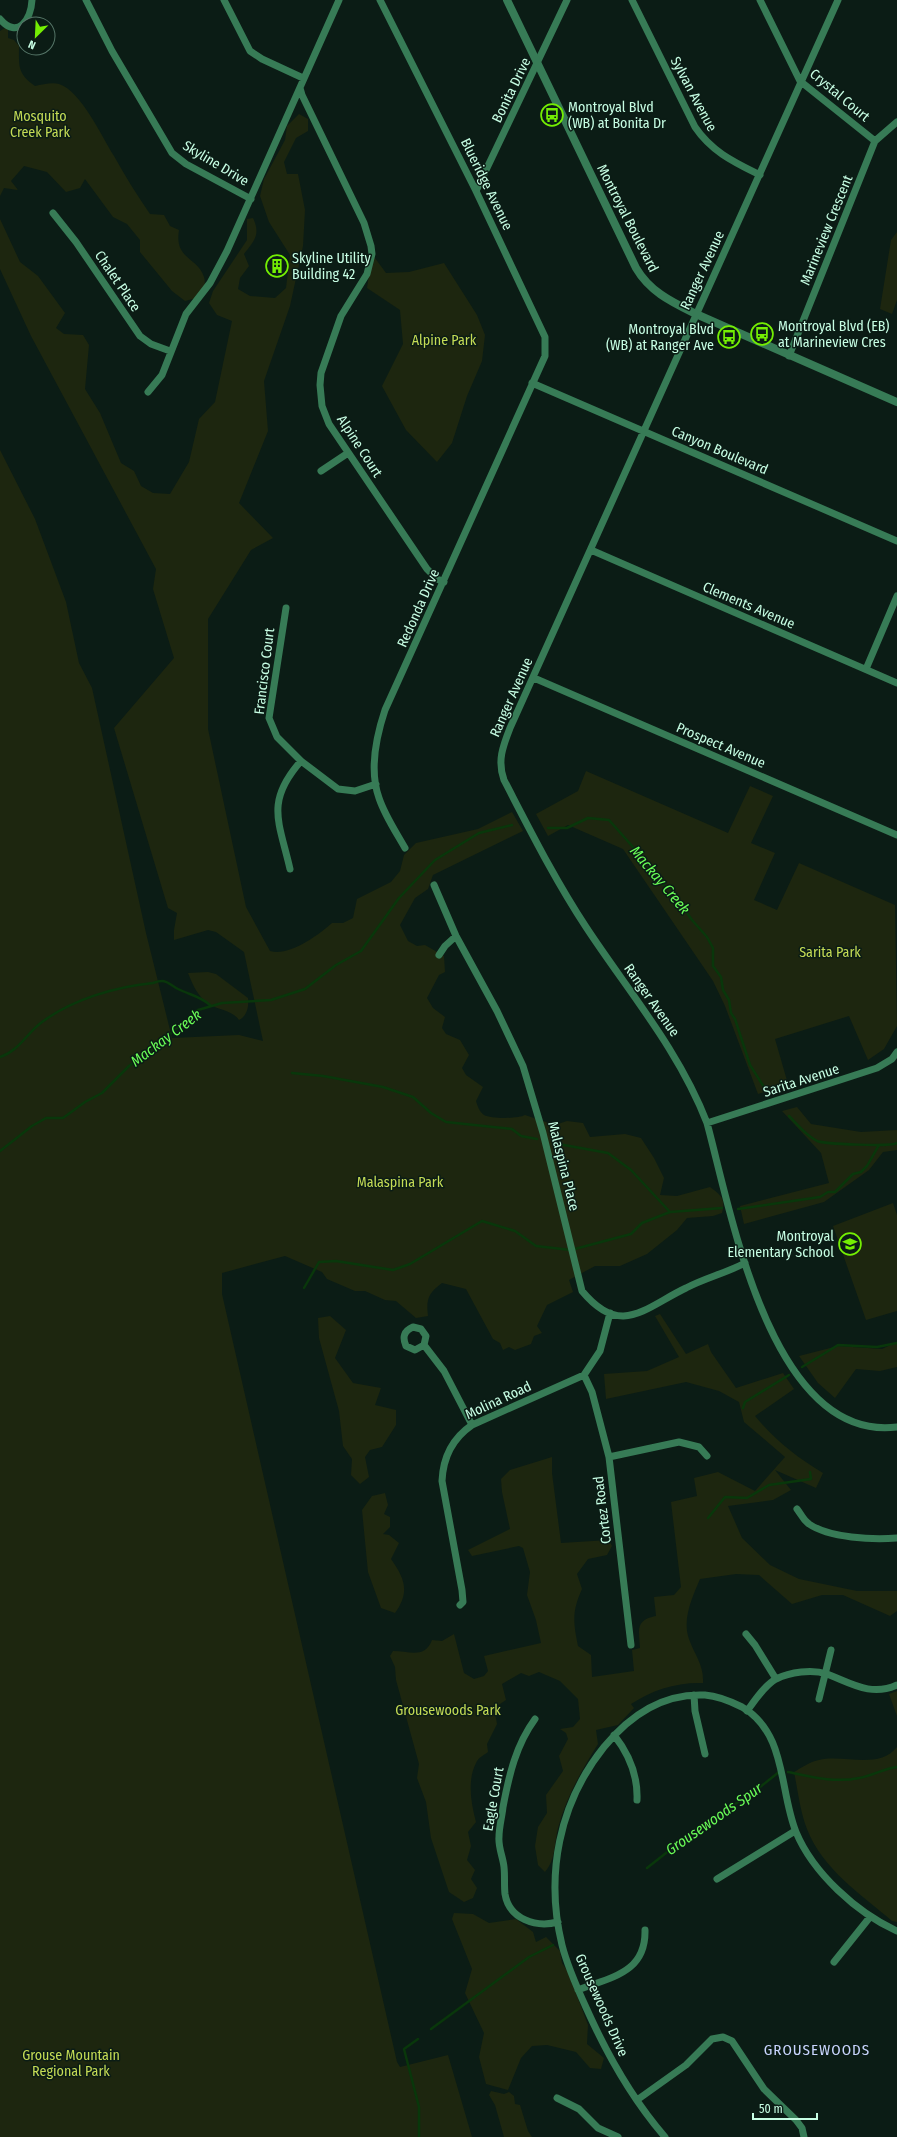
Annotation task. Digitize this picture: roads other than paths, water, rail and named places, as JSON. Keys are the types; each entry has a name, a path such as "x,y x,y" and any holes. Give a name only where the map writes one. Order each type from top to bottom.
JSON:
{"street":[{"path":"0,19 12,27 22,24 30,16 32,0"},
{"name":"Skyline Drive","path":"86,0 112,51 172,153 186,164 251,199 303,78 339,0"},
{"path":"224,0 250,50 262,59 303,78"},
{"name":"Blueridge Avenue","path":"380,0 476,191 545,337 545,356 532,383"},
{"name":"Montroyal Boulevard","path":"507,0 639,274 649,287 665,299 696,314 897,402"},
{"name":"Bonita Drive","path":"476,191 538,64 566,0"},
{"name":"Sylvan Avenue","path":"632,0 695,127 704,141 724,158 760,175"},
{"name":"Crystal Court","path":"760,0 800,81 875,141"},
{"name":"Ranger Avenue","path":"838,0 800,81 760,175 643,431 502,749 500,765 504,780 559,884 585,926 668,1046 689,1080 707,1123 745,1263 771,1332 808,1390 831,1411 847,1420 870,1427 897,1427"},
{"name":"Alpine Court","path":"300,88 364,223 372,254 367,274 341,316 321,373 320,396 325,415 348,453 427,569 437,579 444,582"},
{"name":"Marineview Crescent","path":"789,356 875,141 897,122"},
{"path":"148,392 158,382 186,314 213,278 251,199"},
{"name":"Chalet Place","path":"53,213 76,242 140,336 151,344 170,351"},
{"name":"Canyon Boulevard","path":"532,383 897,541"},
{"name":"Redonda Drive","path":"405,848 384,811 376,784 376,745 385,710 444,582 532,383"},
{"path":"321,471 348,453"},
{"name":"Clements Avenue","path":"591,550 897,683"},
{"path":"866,669 897,596"},
{"name":"Francisco Court","path":"286,608 268,718 277,737 301,760 338,789 355,790 376,784"},
{"name":"Prospect Avenue","path":"534,678 897,835"},
{"path":"290,869 276,810 281,788 288,776 301,760"},
{"name":"Malaspina Place","path":"434,884 456,936 497,1011 523,1066 543,1134 582,1291 591,1302 610,1313 629,1316 639,1314 688,1287 745,1263"},
{"path":"439,955 445,946 456,936"},
{"name":"Sarita Avenue","path":"707,1123 877,1068 892,1059 897,1052"},
{"path":"584,1375 600,1351 610,1313"},
{"path":"424,1346 444,1371 472,1425"},
{"name":"Molina Road","path":"460,1605 463,1602 462,1590 443,1490 443,1470 456,1440 472,1425 584,1375"},
{"name":"Cortez Road","path":"584,1375 592,1392 609,1457 631,1645"},
{"path":"609,1457 679,1442 686,1442 699,1447 707,1456"},
{"path":"797,1509 808,1523 826,1531 858,1537 897,1538"},
{"path":"746,1634 755,1645 776,1679"},
{"path":"819,1699 831,1650"},
{"path":"747,1710 776,1679 802,1672 826,1674 865,1689 877,1690 897,1685"},
{"path":"694,1695 695,1711 705,1754"},
{"name":"Grousewoods Drive","path":"665,2137 621,2077 600,2038 578,1990 563,1947 558,1922 555,1870 561,1835 567,1814 577,1787 589,1766 614,1735 634,1716 653,1704 675,1696 694,1695 722,1698 747,1710 759,1721 771,1738 778,1756 795,1831 803,1847 834,1886 870,1917 897,1931"},
{"name":"Eagle Court","path":"535,1718 514,1758 500,1827 499,1846 504,1865 506,1896 514,1912 531,1923 550,1924 558,1922"},
{"path":"614,1735 633,1769 638,1785 636,1800"},
{"path":"717,1879 795,1831"},
{"path":"834,1962 870,1917"},
{"path":"578,1990 618,1975 634,1965 644,1950 645,1930"},
{"path":"637,2100 686,2065 712,2038 723,2037 732,2041 764,2089 799,2124 804,2137"},
{"path":"558,2098 579,2109 598,2128 615,2136"}],"waterway":[{"name":"Mackay Creek","path":"548,828 567,828 588,818 609,820 641,856 662,884 669,888 692,920 707,937 713,948 713,966 721,977 723,990 729,1000 731,1013 735,1019 750,1065 764,1087"},
{"name":"Mackay Creek","path":"0,1151 32,1126 46,1118 63,1118 85,1102 102,1093 129,1066 154,1048 198,1010 222,1003 271,1000 305,989 336,965 361,951 399,898 435,860 479,833 512,825"},
{"path":"0,1057 12,1051 37,1026 54,1014 95,995 109,991 164,981 210,1005"},
{"path":"292,1073 323,1076 383,1087 413,1097 431,1113 446,1122 512,1129 521,1136 537,1139"},
{"name":"Mackay Creek","path":"789,1116 805,1133 817,1141 858,1145 883,1145 897,1143"},
{"path":"553,1143 608,1153 631,1170 670,1212"},
{"path":"738,1209 820,1197 828,1192 835,1192 853,1174 861,1172 867,1166 879,1145"},
{"path":"304,1288 319,1262 336,1261 393,1270 410,1264 482,1221 515,1231 536,1246 571,1250 631,1234 642,1223 670,1212 722,1208"},
{"path":"802,1367 838,1345 877,1347 897,1343"},
{"path":"743,1408 745,1402 789,1375"},
{"path":"708,1518 725,1497 747,1498 769,1485 811,1479 810,1472"},
{"name":"Grousewoods Spur","path":"788,1772 824,1779 841,1780 864,1777 897,1767"},
{"name":"Grousewoods Spur","path":"647,1868 704,1823 750,1795 779,1772"},
{"name":"Grousewoods Spur","path":"431,2029 529,1957 553,1945"},
{"name":"Grousewoods Spur","path":"418,2039 404,2049 419,2107 419,2137"}],"place":[{"name":"Montroyal Blvd (WB) at Bonita Dr","path":"552,115"},
{"name":"Skyline Utility Building 42","path":"277,266"},
{"name":"Montroyal Blvd (EB) at Marineview Cres","path":"762,334"},
{"name":"Montroyal Blvd (WB) at Ranger Ave","path":"729,337"},
{"name":"Montroyal Elementary School","path":"850,1244"}],"district":[{"name":"GROUSEWOODS","path":"817,2050"}],"park label":[{"name":"Mosquito Creek Park","path":"40,124"},
{"name":"Alpine Park","path":"444,340"},
{"name":"Sarita Park","path":"830,952"},
{"name":"Malaspina Park","path":"400,1182"},
{"name":"Grousewoods Park","path":"448,1710"},
{"name":"Grouse Mountain Regional Park","path":"71,2064"}]}
